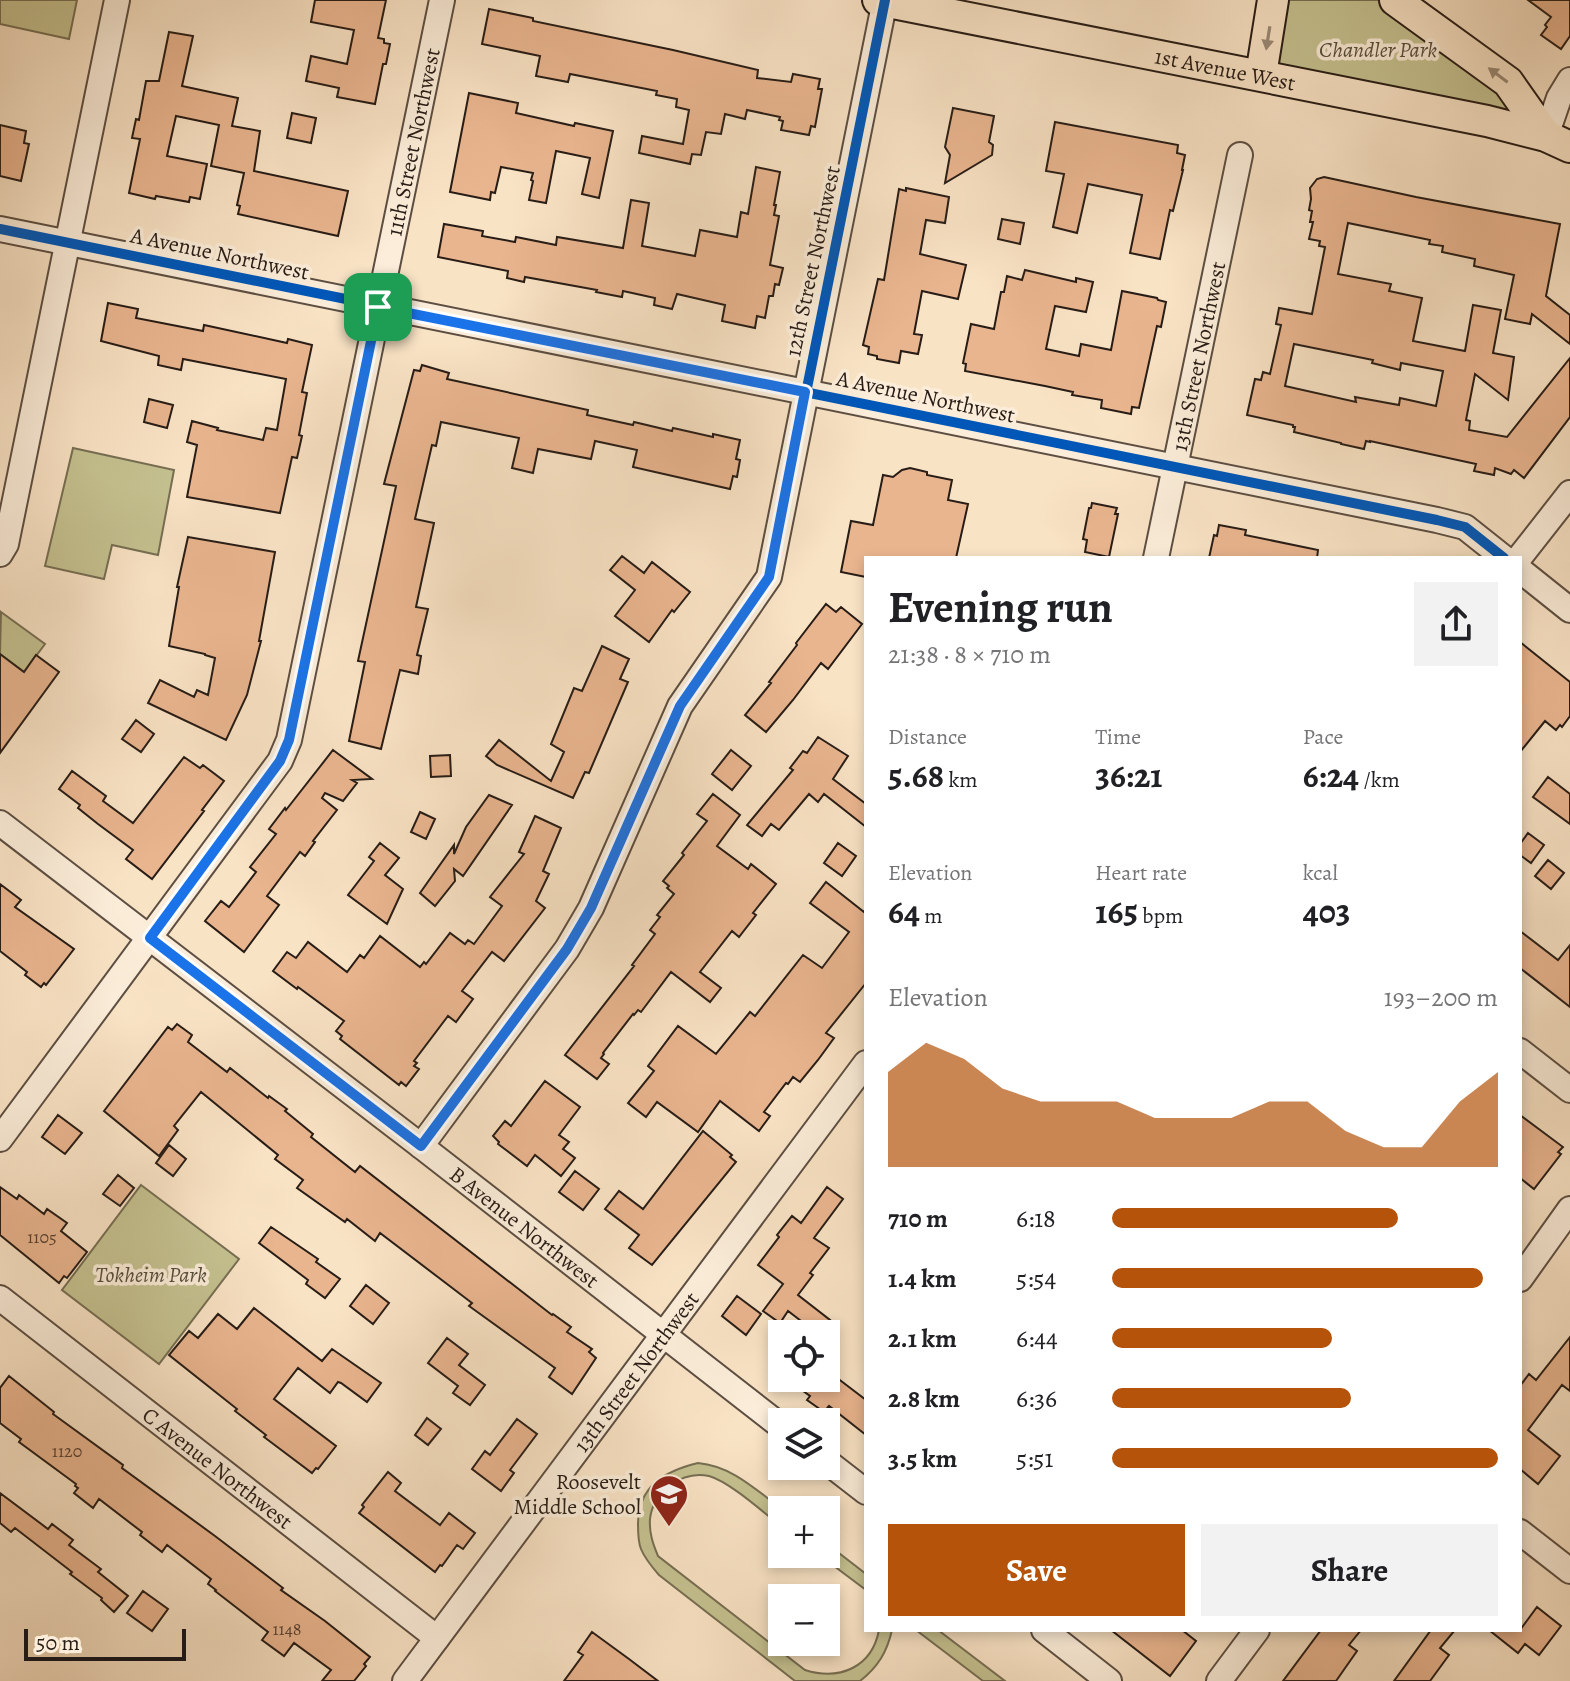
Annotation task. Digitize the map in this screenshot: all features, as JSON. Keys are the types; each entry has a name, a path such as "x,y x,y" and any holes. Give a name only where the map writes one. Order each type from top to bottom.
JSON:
{"main road":[{"name":"1st Avenue West","path":"883,0 1487,121 1558,142"},
{"path":"1261,75 1273,0"},
{"path":"1395,0 1508,82 1558,142"}],"street":[{"path":"0,554 6,544 117,0"},
{"name":"11th Street Northwest","path":"0,1139 280,761 289,740 442,0"},
{"name":"12th Street Northwest","path":"421,1146 567,949 591,908 680,706 769,577 883,0"},
{"path":"1558,142 1559,98 1570,80"},
{"name":"13th Street Northwest","path":"1156,556 1240,155"},
{"name":"A Avenue Northwest","path":"0,229 1437,520 1465,527 1501,556"},
{"path":"1521,556 1570,493"},
{"path":"1522,572 1570,610"},
{"name":"B Avenue Northwest","path":"0,823 768,1416"},
{"path":"1522,1053 1570,1090"},
{"name":"13th Street Northwest","path":"405,1681 864,1066"},
{"path":"1522,1276 1570,1209"},
{"name":"C Avenue Northwest","path":"0,1298 437,1638"},
{"path":"840,1472 864,1490"},
{"path":"1522,1534 1570,1571"},
{"path":"1047,1632 1109,1681"},
{"path":"1219,1681 1256,1632"}],"green space":[{"path":"0,0 77,0 69,39 0,24"},
{"name":"Chandler Park","path":"1273,0 1395,0 1546,136 1261,75"},
{"path":"73,448 174,470 158,555 112,545 104,579 45,566"},
{"path":"1,612 45,644 24,672 0,654"},
{"name":"Tokheim Park","path":"141,1185 239,1259 159,1364 62,1290"},
{"path":"698,1463 722,1469 768,1499 768,1516 717,1479 689,1476 670,1485 652,1509 650,1529 658,1556 768,1641 768,1656 787,1656 805,1670 830,1674 852,1668 869,1653 878,1632 891,1632 881,1658 872,1670 860,1681 795,1681 659,1575 641,1549 638,1524 639,1511 648,1490 665,1476"},
{"path":"840,1554 864,1572 864,1588 837,1568 840,1568"},
{"path":"919,1632 941,1632 1005,1681 983,1681"}],"building":[{"path":"315,0 386,0 378,38 390,44 375,104 337,97 339,88 306,81 311,56 347,64 354,30 311,22"},
{"path":"1528,0 1570,0 1570,36 1561,49 1541,35 1551,17"},
{"path":"489,9 758,70 757,78 791,82 793,74 820,79 818,89 822,89 815,127 811,126 809,135 781,130 783,121 779,120 780,117 747,110 745,119 725,114 721,134 706,132 701,155 692,154 690,164 639,153 642,136 683,144 689,110 676,107 677,99 656,95 657,91 570,74 568,82 536,76 540,56 482,44"},
{"path":"169,32 193,36 182,86 238,98 232,126 260,131 254,171 348,191 338,236 238,214 244,173 211,166 219,125 176,116 167,156 207,164 200,199 190,197 189,202 129,193 140,139 132,138 136,119 139,120 146,81 159,81"},
{"path":"469,93 518,103 516,113 613,131 599,198 582,194 590,158 556,151 546,203 529,200 533,173 501,167 495,193 491,192 490,200 450,192"},
{"path":"953,108 994,116 989,142 993,145 992,155 945,183 950,155 945,147"},
{"path":"292,113 316,118 311,143 287,138"},
{"path":"1055,122 1178,145 1177,153 1185,155 1183,170 1173,211 1170,210 1160,259 1130,253 1142,195 1088,184 1077,233 1053,227 1064,174 1046,171"},
{"path":"0,125 26,131 24,143 29,144 21,181 0,176"},
{"path":"756,167 780,172 774,205 774,215 779,216 770,265 783,268 779,285 775,284 773,296 769,296 765,318 757,316 755,328 722,321 725,305 677,294 672,309 654,305 655,298 623,291 622,297 525,277 524,282 507,278 508,271 438,257 444,224 483,231 482,236 515,242 516,237 556,245 557,237 623,248 631,200 649,203 642,246 695,256 700,230 737,237 741,212 748,214"},
{"path":"1324,177 1560,224 1546,296 1570,315 1570,344 1532,314 1530,324 1505,319 1514,275 1474,266 1475,259 1442,252 1443,246 1429,244 1430,240 1348,223 1338,274 1391,284 1389,291 1422,298 1413,341 1465,351 1473,305 1501,310 1493,353 1514,357 1508,400 1475,374 1466,420 1470,421 1469,430 1507,437 1570,358 1570,417 1524,478 1514,470 1511,474 1495,468 1494,475 1474,471 1476,464 1370,441 1366,441 1364,449 1341,444 1294,432 1293,425 1247,415 1255,379 1261,380 1263,372 1270,374 1281,325 1276,324 1279,308 1312,314 1325,247 1319,246 1320,241 1309,239 1313,222 1310,222 1310,188 1317,179","holes":["1294,344 1373,360 1372,363 1400,370 1401,363 1443,371 1436,406 1400,398 1399,405 1355,397 1356,402 1285,386"]},
{"path":"906,188 949,197 945,223 926,220 920,254 966,265 958,299 922,291 914,334 922,335 918,354 901,351 899,363 877,359 877,356 868,354 869,347 863,345 878,279 884,280 899,189 906,191"},
{"path":"1002,219 1024,223 1020,244 998,239"},
{"path":"1025,270 1076,282 1076,278 1093,282 1086,312 1055,306 1046,349 1079,356 1081,344 1111,350 1122,291 1166,302 1161,327 1157,326 1139,408 1132,407 1131,414 1101,408 1102,400 1072,395 1073,392 965,371 966,364 963,363 971,324 994,329 1007,276 1022,280"},
{"path":"108,303 138,309 136,318 203,331 204,325 287,343 288,339 312,345 302,392 307,393 299,435 302,436 297,458 292,457 280,513 187,497 197,445 187,442 192,421 263,440 266,428 277,430 286,379 183,359 181,370 158,365 159,356 101,341"},
{"path":"422,365 449,373 447,379 588,410 587,415 633,425 634,422 672,431 673,428 740,440 736,459 740,460 737,477 733,476 730,489 633,467 637,450 595,441 591,459 538,449 533,473 512,468 519,438 441,422 436,446 432,445 415,519 434,523 416,607 428,609 417,655 421,656 418,674 400,670 381,749 349,741 365,662 358,661 396,486 384,484 414,370 420,371"},
{"path":"149,399 173,405 167,428 144,422"},
{"path":"910,468 952,480 948,500 968,504 956,556 864,556 864,577 841,572 851,521 873,525 883,475 893,477"},
{"path":"1092,503 1117,508 1109,556 1085,552 1087,540 1083,539"},
{"path":"1219,525 1246,530 1245,535 1318,550 1317,556 1209,556 1214,535 1217,536"},
{"path":"188,537 275,552 261,641 247,695 226,740 148,703 160,680 194,697 197,690 208,695 215,658 169,646"},
{"path":"622,556 644,573 652,562 690,592 674,612 672,610 649,642 615,616 635,590 610,570"},
{"path":"826,604 836,612 841,607 862,624 828,669 821,663 766,732 745,715"},
{"path":"1522,644 1570,682 1570,716 1556,730 1545,721 1522,750"},
{"path":"602,646 629,659 620,679 628,682 589,773 585,772 573,798 497,765 486,756 499,740 551,781 564,752 551,744 574,688 582,691"},
{"path":"0,654 24,672 36,655 59,672 0,753"},
{"path":"136,720 154,734 141,752 122,739"},
{"path":"818,737 848,756 833,779 864,802 864,825 824,794 818,802 809,794 779,830 771,824 762,836 747,825 793,770 790,768 803,751 807,753"},
{"path":"333,750 372,779 352,780 357,783 343,801 325,793 322,798 337,810 305,856 300,852 267,896 279,905 244,952 205,921 221,901 229,907 256,872 250,867 276,834 269,829"},
{"path":"731,750 751,766 732,790 712,774"},
{"path":"450,755 451,776 431,777 430,756"},
{"path":"184,757 200,768 203,765 224,781 152,879 126,859 133,850 78,808 80,805 59,789 72,771 106,796 103,801 133,823"},
{"path":"1548,777 1570,794 1570,824 1533,797"},
{"path":"713,794 740,815 717,846 748,869 751,864 776,884 739,937 732,931 700,972 721,988 710,1002 671,972 641,1012 638,1010 633,1014 603,1053 601,1058 609,1064 597,1079 565,1055 655,934 650,930 660,917 657,915 674,894 663,881 707,821 697,814"},
{"path":"489,795 512,805 463,876 454,869 455,881 435,906 420,893 454,845 454,854 466,827"},
{"path":"420,812 435,819 426,839 411,832"},
{"path":"535,816 561,828 543,871 549,874 536,901 545,908 504,961 492,952 462,991 473,999 456,1022 448,1016 414,1061 417,1063 414,1066 419,1069 406,1086 401,1082 399,1085 340,1039 342,1036 336,1031 344,1021 273,971 287,952 296,958 308,942 347,972 360,955 364,958 380,936 420,967 424,962 426,964 450,933 465,944 468,940 474,944 502,906 490,897 524,854 519,852"},
{"path":"1528,833 1544,845 1531,863 1522,856 1522,841"},
{"path":"380,843 399,858 385,875 403,889 387,924 348,895 374,861 369,857"},
{"path":"838,843 856,856 842,876 824,863"},
{"path":"1548,860 1564,873 1551,889 1535,876"},
{"path":"826,882 864,912 864,986 826,1033 834,1038 818,1060 800,1082 793,1077 786,1083 764,1112 770,1116 759,1131 720,1101 698,1132 657,1102 646,1117 628,1103 654,1071 648,1066 678,1026 716,1054 750,1012 755,1016 803,955 822,968 849,932 810,903"},
{"path":"0,884 21,900 15,907 74,949 46,985 44,983 41,987 0,951"},
{"path":"1522,933 1558,960 1570,945 1570,1007 1522,970"},
{"path":"177,1024 192,1035 188,1042 227,1072 230,1068 287,1109 285,1111 313,1134 311,1137 355,1172 360,1166 571,1327 567,1332 592,1349 589,1352 596,1358 572,1394 549,1377 555,1368 469,1306 472,1303 380,1233 375,1241 347,1219 345,1222 297,1188 303,1180 275,1159 278,1155 201,1092 174,1126 178,1130 159,1156 104,1111 168,1027 172,1030"},
{"path":"545,1081 580,1107 559,1135 569,1142 563,1149 575,1158 561,1176 535,1155 527,1166 498,1144 493,1136 505,1121 511,1126"},
{"path":"58,1115 82,1133 65,1154 42,1137"},
{"path":"1522,1116 1563,1147 1534,1189 1522,1180"},
{"path":"703,1131 736,1162 652,1265 629,1248 639,1235 605,1209 619,1191 643,1209"},
{"path":"169,1145 186,1159 173,1176 156,1163"},
{"path":"575,1171 599,1189 583,1210 559,1192"},
{"path":"118,1175 134,1188 120,1206 103,1194"},
{"path":"0,1187 17,1199 19,1195 44,1214 47,1209 67,1223 61,1231 87,1252 67,1278 64,1276 59,1283 0,1235"},
{"path":"827,1187 843,1199 814,1238 829,1248 798,1295 830,1320 800,1320 788,1311 782,1320 776,1320 763,1311 783,1284 758,1265 792,1216 801,1223"},
{"path":"271,1227 318,1259 316,1262 340,1279 325,1298 306,1284 308,1280 259,1243"},
{"path":"366,1285 389,1303 373,1324 350,1306"},
{"path":"737,1296 761,1314 746,1335 722,1316"},
{"path":"254,1308 322,1361 332,1349 381,1383 367,1402 338,1382 330,1393 298,1368 274,1399 336,1446 312,1473 264,1437 266,1435 235,1411 237,1409 169,1355 189,1331 198,1338 218,1314 237,1329"},
{"path":"1570,1337 1570,1391 1562,1385 1528,1430 1560,1456 1538,1484 1522,1471 1522,1383 1529,1374 1536,1380"},
{"path":"447,1338 468,1354 459,1365 485,1385 470,1405 453,1393 458,1386 428,1363"},
{"path":"9,1376 53,1414 123,1465 122,1468 370,1657 354,1681 322,1681 331,1670 294,1643 284,1656 262,1640 268,1632 208,1584 211,1579 167,1545 162,1552 140,1535 142,1532 99,1499 93,1508 74,1493 78,1488 76,1484 19,1442 21,1439 0,1423 0,1388"},
{"path":"840,1380 864,1398 864,1433 840,1415 840,1408 818,1408 807,1400 810,1396 804,1392 840,1392"},
{"path":"427,1418 441,1429 428,1445 415,1435"},
{"path":"517,1419 537,1434 510,1470 514,1473 501,1491 472,1469 485,1451 490,1455"},
{"path":"388,1472 401,1483 395,1491 440,1525 449,1513 475,1533 463,1549 457,1545 435,1572 359,1513"},
{"path":"0,1493 48,1529 52,1524 73,1540 69,1545 101,1569 98,1572 128,1596 114,1612 102,1598 70,1574 72,1572 15,1528 11,1532 0,1523"},
{"path":"143,1591 168,1609 152,1631 127,1613"},
{"path":"1537,1607 1561,1626 1539,1655 1525,1644 1518,1653 1492,1632 1522,1632 1522,1627"},
{"path":"592,1632 658,1681 564,1681 583,1655 578,1652"},
{"path":"1114,1632 1185,1632 1196,1641 1170,1676"},
{"path":"1320,1632 1359,1632 1349,1645 1357,1651 1336,1681 1283,1681"},
{"path":"1430,1632 1453,1632 1440,1648 1449,1655 1430,1681 1394,1681"}],"cycle path":[{"path":"421,1146 567,949 591,908 680,706 769,577 885,0"},
{"path":"0,229 1437,520 1465,527 1501,556"}],"place":[{"name":"Roosevelt Middle School","path":"669,1528"}],"route":[{"path":"378,307 805,392 769,577 680,706 591,908 567,949 421,1146 150,938 280,761 289,740 378,307"}]}
